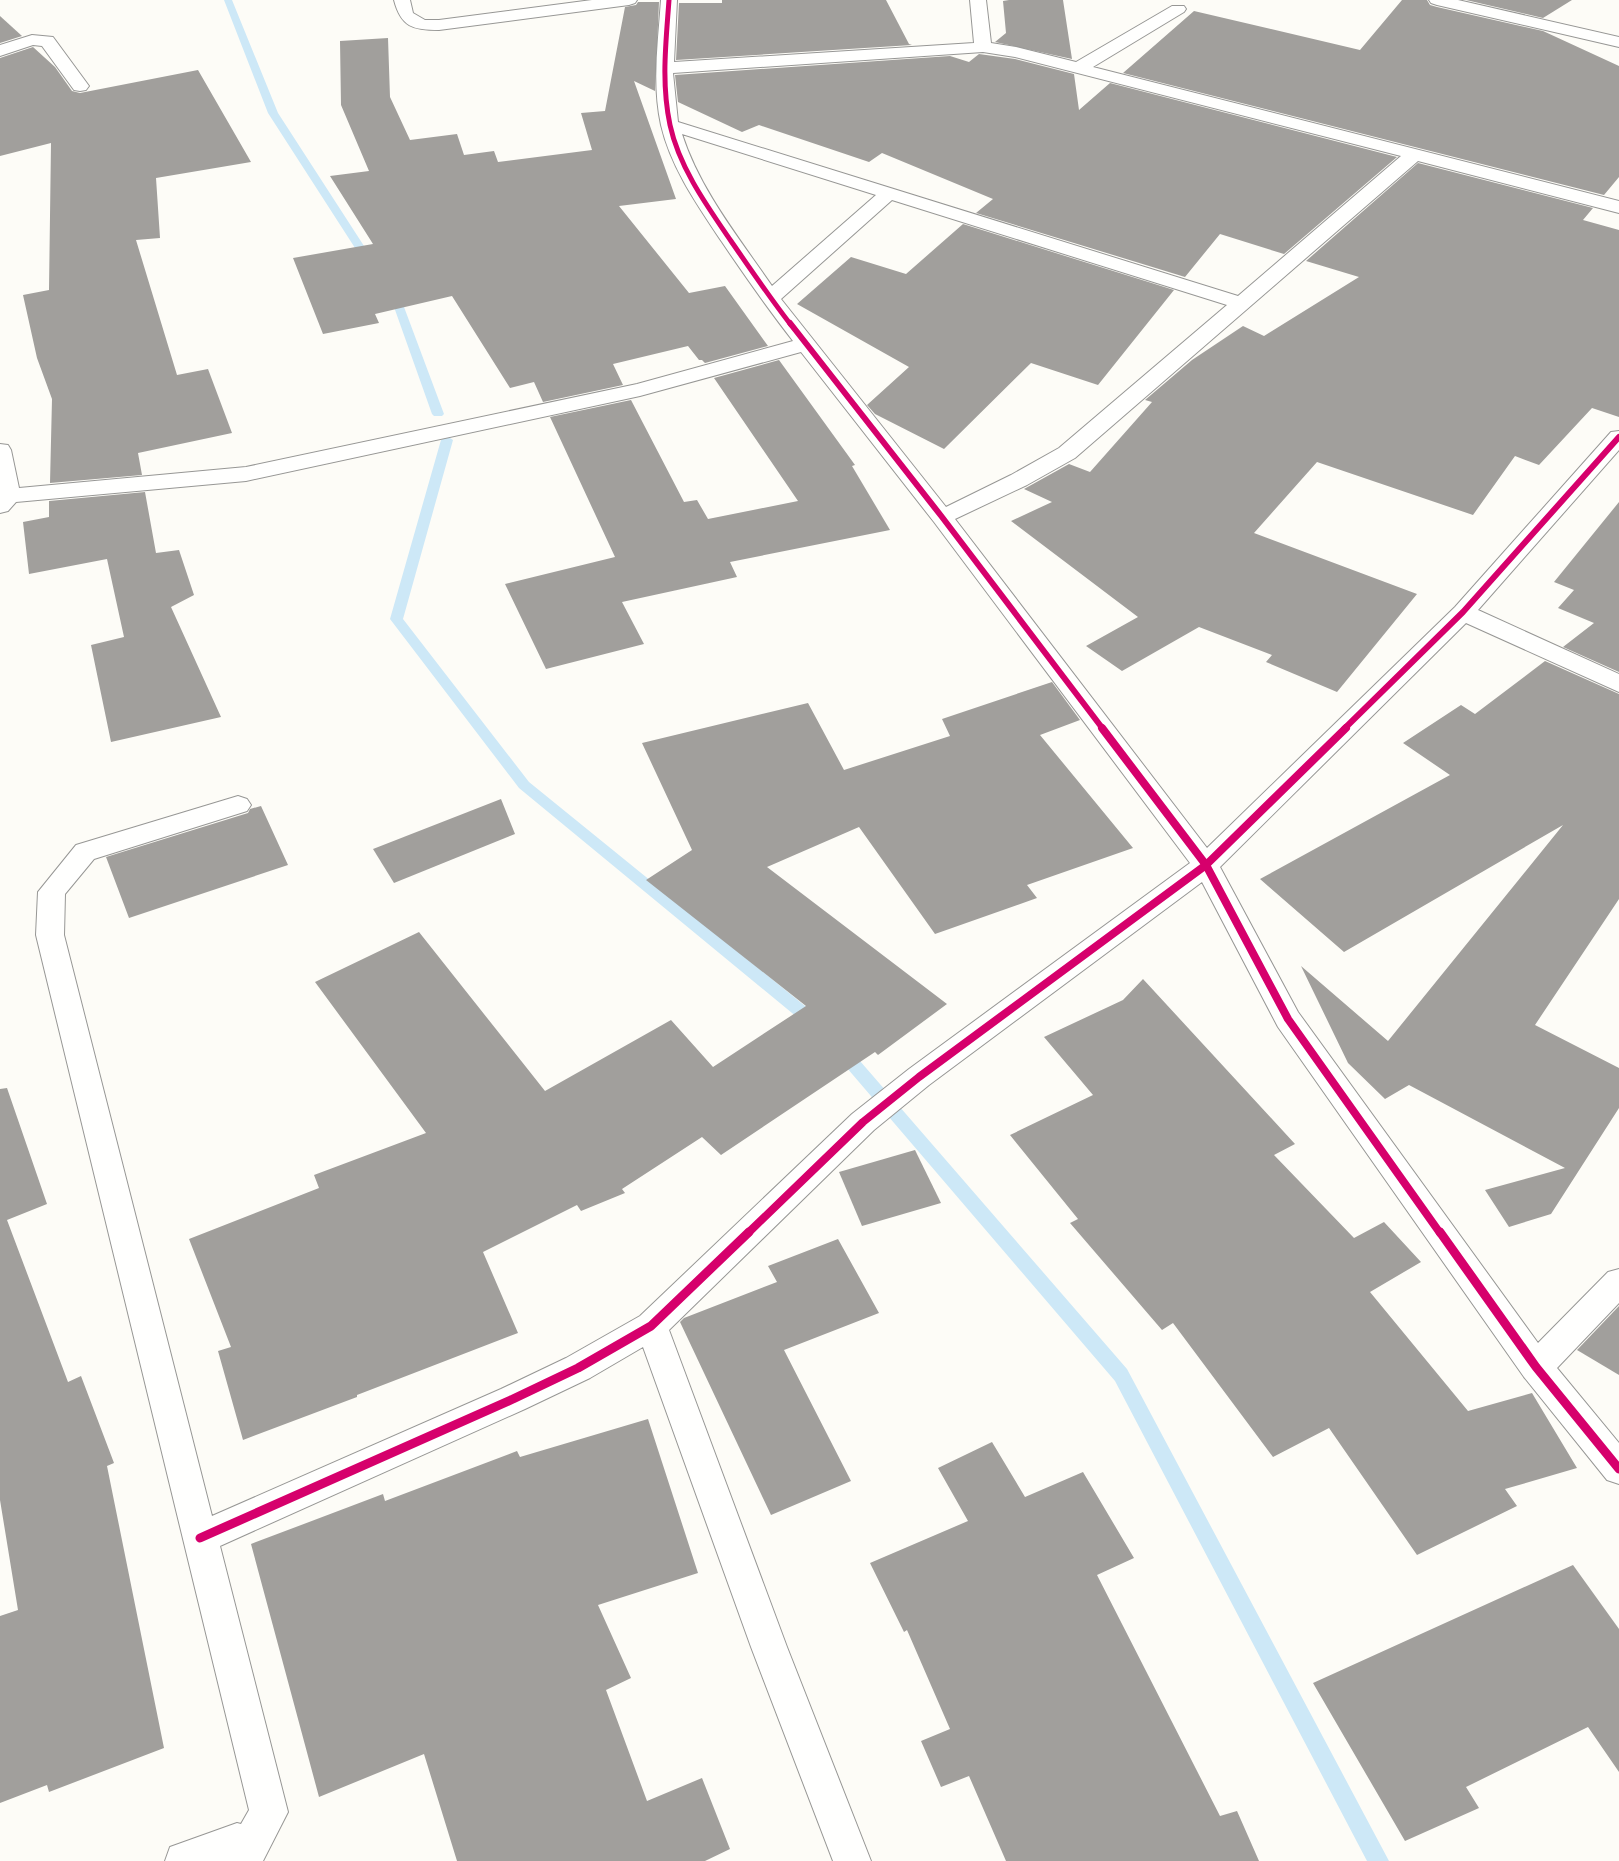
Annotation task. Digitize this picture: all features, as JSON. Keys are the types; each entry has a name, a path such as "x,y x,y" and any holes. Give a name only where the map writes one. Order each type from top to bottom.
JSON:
{"street":[{"path":"402,0 406,15 422,25 439,25 629,0"},
{"path":"669,0 664,80 670,125 681,160 714,216 770,298 942,517 1206,865 1288,1019 1536,1367 1619,1469"},
{"path":"978,0 983,47"},
{"path":"1437,0 1619,42"},
{"path":"1079,68 1178,9"},
{"path":"0,52 32,40 47,42 80,86"},
{"path":"665,68 983,47 1016,52 1619,207"},
{"path":"670,125 1242,302"},
{"path":"942,517 1020,480 1067,453 1416,154"},
{"path":"770,298 889,193"},
{"path":"0,450 4,501 246,474 640,390 806,344"},
{"path":"200,1538 521,1395 578,1368 651,1326 863,1122 919,1078 1206,865 1463,612 1619,437"},
{"path":"1463,612 1619,684"},
{"path":"238,805 85,852 52,892 50,935 269,1812 242,1861"},
{"path":"1536,1367 1619,1282"},
{"path":"651,1326 769,1647 852,1861"},
{"path":"184,1861 237,1842 234,1861"}],"building":[{"path":"722,0 886,0 909,44 912,45 676,60 679,3 722,3"},
{"path":"1063,0 1072,59 995,42 1006,33 1003,1"},
{"path":"1402,0 1427,0 1430,5 1437,7 1543,31 1619,66 1619,177 1604,195 1123,73 1194,11 1360,50"},
{"path":"1466,0 1572,0 1543,18"},
{"path":"638,2 659,2 655,91 634,81 676,199 619,206 689,293 725,286 768,346 705,363 699,360 688,346 613,364 623,385 543,402 534,382 510,388 452,296 375,314 379,323 323,334 293,258 373,244 330,176 369,171 341,105 340,41 388,38 390,97 410,140 457,134 464,155 494,151 498,162 592,150 581,113 605,111 625,7 636,5"},
{"path":"0,16 22,36 0,43"},
{"path":"33,47 55,67 72,91 80,93 198,70 251,162 156,178 160,238 136,240 177,375 208,369 232,433 138,453 142,475 50,483 52,399 37,358 23,295 49,290 51,143 0,156 0,58"},
{"path":"979,54 1015,59 1074,74 1079,110 1110,83 1397,157 1284,254 1220,234 1185,277 976,213 993,199 882,153 869,162 759,125 742,132 678,102 675,75 950,56 969,62"},
{"path":"1418,163 1593,208 1583,220 1619,230 1619,417 1592,408 1539,465 1515,456 1473,515 1317,462 1254,533 1417,594 1337,692 1266,662 1272,655 1199,627 1122,671 1086,646 1138,617 1011,521 1052,502 1024,489 1069,464 1090,472 1152,402 1145,400 1192,360 1243,326 1264,336 1359,277 1306,261"},
{"path":"963,224 1174,290 1098,385 1031,363 944,449 875,414 867,405 909,367 797,304 851,257 906,274"},
{"path":"779,360 855,465 852,466 890,530 730,562 737,577 622,602 644,644 546,669 505,584 615,557 550,417 631,400 684,502 697,500 708,519 798,501 714,378"},
{"path":"145,492 156,553 179,550 194,595 171,607 221,717 111,742 91,645 124,637 107,559 29,574 23,522 49,517 49,501"},
{"path":"1619,502 1619,672 1563,647 1594,623 1558,608 1574,590 1554,582"},
{"path":"1545,661 1619,694 1619,899 1535,1025 1619,1068 1619,1108 1551,1214 1509,1227 1485,1190 1565,1168 1409,1085 1385,1099 1348,1063 1301,966 1388,1041 1563,825 1344,952 1260,879 1450,775 1403,743 1461,705 1475,714"},
{"path":"1052,682 1080,720 1040,735 1133,848 1027,885 1037,898 935,934 859,827 767,867 947,1004 878,1055 875,1052 721,1155 702,1137 622,1189 625,1193 581,1211 577,1205 483,1252 518,1333 243,1440 218,1351 231,1347 189,1239 319,1188 314,1175 426,1133 315,982 419,932 545,1091 671,1020 713,1067 806,1006 646,880 692,850 642,743 808,703 844,770 950,736 942,719"},
{"path":"501,799 515,834 394,883 373,849"},
{"path":"261,806 288,865 129,918 106,857 248,813 250,809"},
{"path":"1143,979 1295,1144 1274,1155 1354,1238 1384,1222 1421,1262 1370,1292 1468,1411 1532,1393 1577,1468 1505,1489 1517,1506 1417,1555 1329,1428 1273,1457 1173,1323 1162,1330 1070,1223 1078,1219 1010,1135 1093,1095 1044,1037 1123,1000"},
{"path":"7,1088 47,1204 7,1220 68,1382 81,1376 114,1463 107,1466 164,1748 49,1792 47,1785 0,1803 0,1616 18,1610 0,1500 0,1089"},
{"path":"915,1150 941,1203 862,1226 839,1172"},
{"path":"838,1239 879,1313 784,1350 851,1481 771,1515 680,1322 684,1318 777,1282 768,1266"},
{"path":"1619,1306 1619,1375 1577,1350"},
{"path":"648,1419 698,1573 598,1605 631,1678 606,1690 647,1801 702,1778 730,1849 705,1861 457,1861 424,1754 319,1797 251,1544 383,1494 385,1501 517,1451 520,1457"},
{"path":"992,1442 1025,1497 1083,1472 1134,1558 1097,1575 1220,1816 1237,1811 1259,1861 1006,1861 969,1776 941,1787 921,1741 950,1729 907,1630 904,1632 870,1563 968,1521 938,1468"},
{"path":"1573,1565 1619,1629 1619,1772 1588,1727 1466,1787 1479,1808 1405,1841 1313,1683"}],"waterway":[{"path":"228,0 273,113 370,263"},
{"path":"390,293 399,307 438,414"},
{"path":"447,440 396,619 524,785 815,1023"},
{"path":"841,1050 1121,1375 1378,1861"}],"cycle path":[{"path":"669,0 664,80 670,125 681,160 714,216 770,298 942,517 1206,865 1288,1019 1536,1367 1619,1469"},
{"path":"200,1538 513,1399 578,1368 651,1326 863,1122 919,1077 1206,865 1463,612 1619,437"}]}
